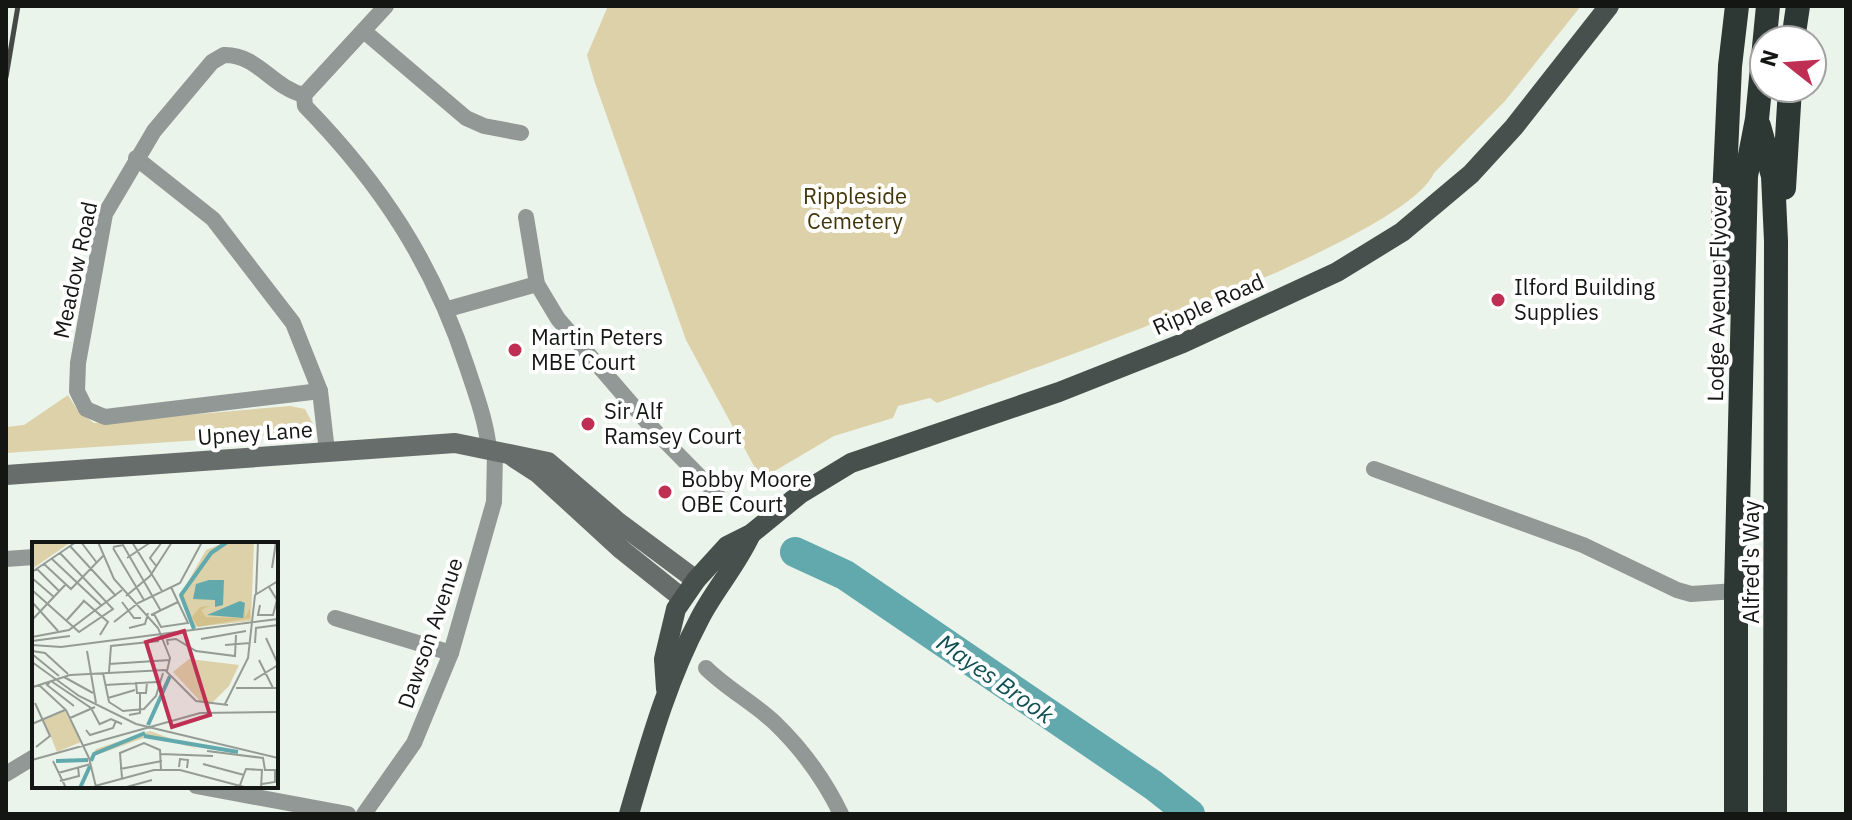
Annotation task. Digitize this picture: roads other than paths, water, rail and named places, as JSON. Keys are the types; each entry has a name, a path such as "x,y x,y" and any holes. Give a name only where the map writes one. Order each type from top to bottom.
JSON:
{"highway":[{"path":"1737,6 1730,66 1723,220 1727,279 1725,405 1740,472"},
{"name":"Lodge Avenue Flyover","path":"1740,472 1746,176 1757,119 1768,6"},
{"path":"1776,310 1789,104"},
{"name":"Lodge Avenue Flyover","path":"1757,119 1773,176 1776,310"},
{"name":"Alfred's Way","path":"1775,814 1776,310"},
{"name":"Alfred's Way","path":"1736,814 1736,591 1740,472"}],"main road":[{"name":"Ripple Road","path":"629,814 666,689 679,670 695,598 727,546 751,534 800,494 851,463 1059,392 1183,343 1337,272 1436,207 1471,174 1514,127 1609,6"},
{"name":"Ripple Road","path":"695,598 721,583 740,558 751,534"}],"street":[{"path":"386,6 304,95 305,106 382,194 448,309 497,451"},
{"path":"365,32 466,118 484,126 521,133"},
{"name":"Meadow Road","path":"304,95 278,84 250,60 224,55 212,62 136,158 105,214 78,363 77,391 86,409 105,417 320,391"},
{"path":"136,158 213,219 293,323 320,391 327,451"},
{"path":"526,217 537,284 558,319 654,430 717,494"},
{"path":"448,309 537,284"},
{"name":"Upney Lane","path":"6,475 447,442 497,451 539,474 634,561 695,598"},
{"name":"Dawson Avenue","path":"364,814 414,743 451,653 494,502 497,451"},
{"path":"1374,469 1583,545 1677,590 1691,594 1736,591"},
{"path":"6,559 32,557"},
{"path":"335,618 451,653"},
{"path":"706,668 730,691 773,721 823,777 841,814"},
{"path":"6,774 32,758"},
{"path":"207,788 348,814"}],"waterway":[{"name":"Mayes Brook","path":"795,552 845,575 1153,785 1190,814"}],"railway":[{"path":"6,77 18,6"}],"place":[{"name":"Ilford Building Supplies","path":"1498,300"},
{"name":"Martin Peters MBE Court","path":"515,350"},
{"name":"Sir Alf Ramsey Court","path":"588,424"},
{"name":"Bobby Moore OBE Court","path":"665,492"}],"park label":[{"name":"Rippleside Cemetery","path":"855,208"}]}
